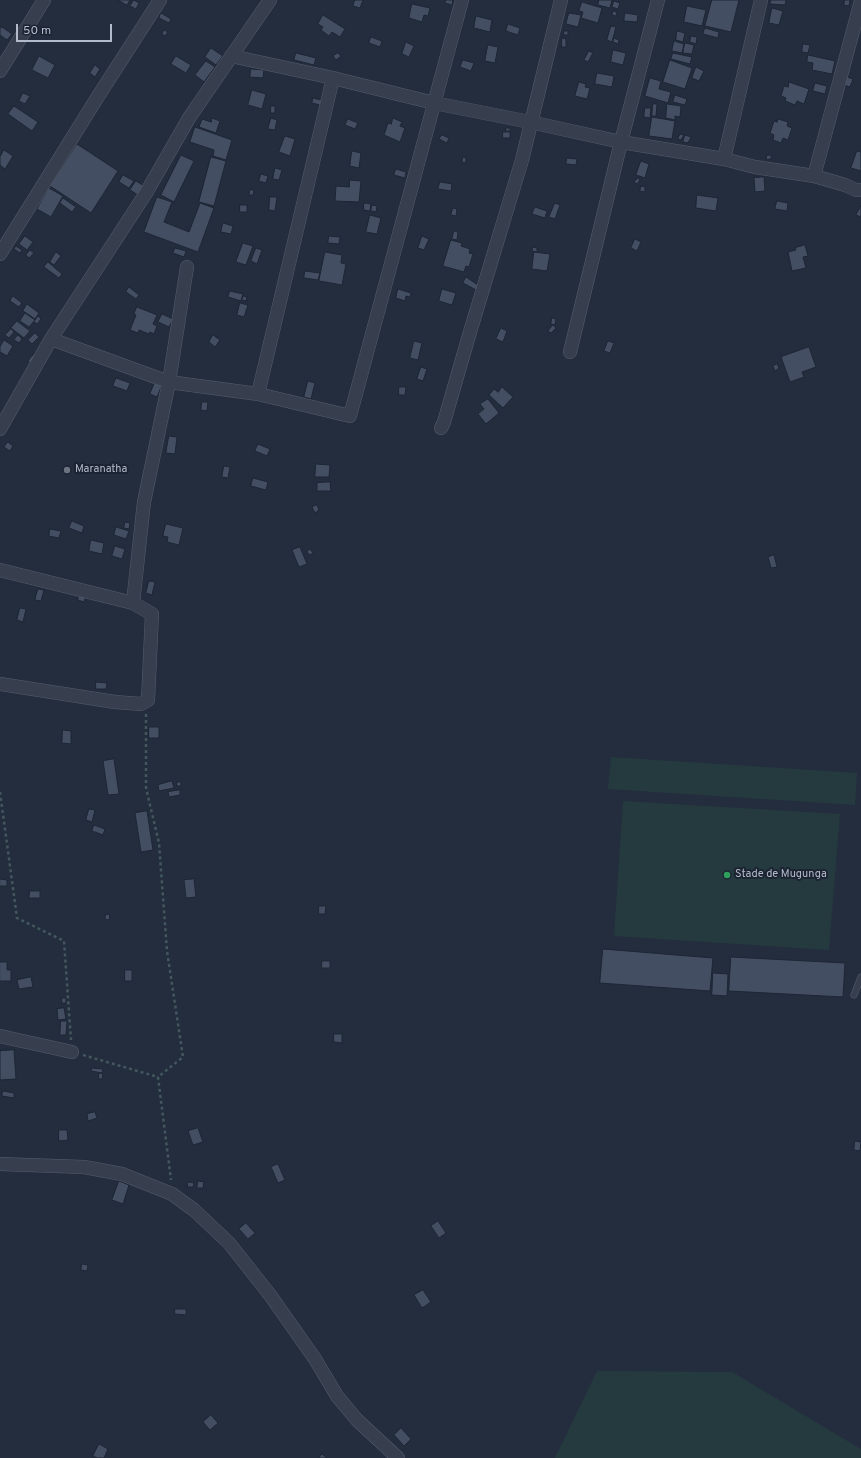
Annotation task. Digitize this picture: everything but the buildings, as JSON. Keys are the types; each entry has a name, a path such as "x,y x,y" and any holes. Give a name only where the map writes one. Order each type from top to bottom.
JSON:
{"street":[{"path":"0,71 44,0"},
{"path":"0,254 160,0"},
{"path":"0,429 51,339 146,193 189,118 270,0"},
{"path":"51,339 169,382 258,394 350,416 462,0"},
{"path":"441,428 522,160 530,122 561,0"},
{"path":"570,352 621,142 658,0"},
{"path":"724,159 761,0"},
{"path":"814,176 861,1"},
{"path":"231,56 333,78 434,103 621,142 724,159 755,167 814,176 845,185 856,190 861,190"},
{"path":"258,394 333,78"},
{"path":"133,603 144,502 169,382 187,267"},
{"path":"0,570 133,603 152,614 148,700 141,704 115,702 0,684"},
{"path":"0,1036 72,1052"},
{"path":"0,1164 84,1167 122,1174 172,1194 194,1210 229,1244 275,1302 315,1359 337,1396 357,1420 398,1458"}],"lane":[{"path":"854,995 861,977"}],"path":[{"path":"148,700 145,718 146,788 159,843 167,951 183,1057 158,1077"},
{"path":"0,792 17,918 64,941 72,1052 158,1077"},
{"path":"158,1077 172,1194"}],"green space":[{"path":"611,757 857,773 855,805 608,789"},
{"name":"Stade de Mugunga","path":"623,801 840,814 829,950 614,936"},
{"path":"597,1371 732,1372 861,1449 861,1458 555,1458"}],"place":[{"name":"Maranatha","path":"67,470"},
{"name":"Stade de Mugunga","path":"727,875"}]}
